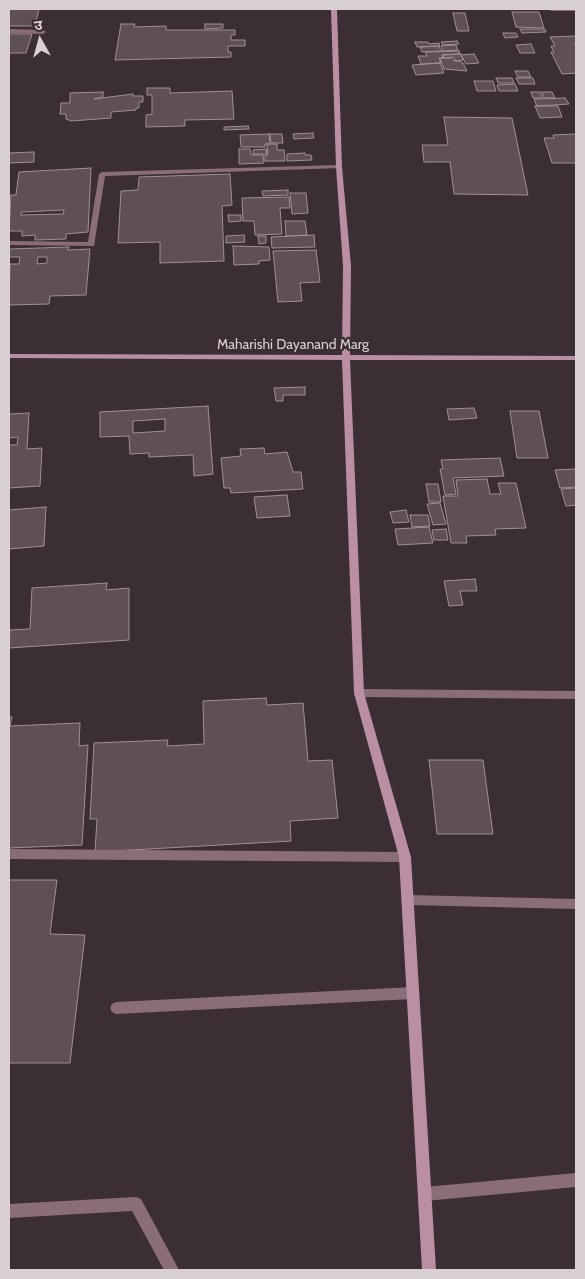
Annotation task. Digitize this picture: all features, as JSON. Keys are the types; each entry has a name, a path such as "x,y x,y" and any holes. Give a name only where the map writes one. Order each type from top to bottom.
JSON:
{"street":[{"path":"334,9 338,167 347,266 346,358 359,694 405,857 429,1270"},
{"path":"551,9 576,9"},
{"path":"9,31 43,32"},
{"path":"9,243 91,244 102,174 338,167"},
{"name":"Maharishi Dayanand Marg","path":"9,356 576,358"},
{"path":"359,694 576,695"},
{"path":"9,854 405,857"},
{"path":"408,900 576,904"},
{"path":"116,1008 413,993"},
{"path":"425,1194 576,1181"},
{"path":"9,1212 136,1204 172,1270"}],"building":[{"path":"9,9 39,9 35,26 9,26"},
{"path":"512,12 539,12 544,28 516,27"},
{"path":"453,13 465,13 469,31 457,31"},
{"path":"121,24 135,24 134,27 166,26 166,30 235,30 235,35 231,35 231,40 245,40 245,46 228,46 228,52 231,52 231,57 115,60"},
{"path":"205,24 223,24 223,28 205,29"},
{"path":"520,29 545,29 546,32 522,33"},
{"path":"503,33 516,33 518,37 505,38"},
{"path":"9,34 32,34 26,53 9,53"},
{"path":"576,36 576,44 574,44 576,45 576,73 562,74 551,52 554,52 551,46 555,46 550,37"},
{"path":"457,41 459,44 443,45 441,42"},
{"path":"415,42 439,43 440,46 417,47"},
{"path":"531,44 535,53 520,53 516,45"},
{"path":"456,45 458,50 443,51 441,46"},
{"path":"439,46 441,51 422,52 420,47"},
{"path":"459,51 460,54 442,55 443,58 439,58 441,63 421,64 418,56 427,56 425,52"},
{"path":"461,54 463,60 455,61 454,57 444,58 443,55"},
{"path":"474,54 479,63 466,64 461,55"},
{"path":"440,58 451,58 459,61 463,63 467,71 444,69"},
{"path":"440,63 444,73 416,75 412,65"},
{"path":"515,71 528,71 531,77 518,77"},
{"path":"496,78 512,78 514,83 498,83"},
{"path":"516,78 533,78 535,84 519,84"},
{"path":"474,81 493,81 496,91 477,91"},
{"path":"515,84 518,91 499,91 497,85"},
{"path":"147,88 170,88 170,93 232,91 234,119 185,120 185,126 146,127 146,115 152,114 152,95 147,95"},
{"path":"103,92 103,97 94,99 133,94 133,96 143,96 143,102 139,102 139,108 136,108 136,110 111,112 111,118 71,121 66,119 66,114 60,114 61,103 70,103 70,93"},
{"path":"531,92 540,92 542,98 533,98"},
{"path":"542,92 552,92 555,98 544,98"},
{"path":"565,98 569,104 537,106 534,99"},
{"path":"535,106 558,106 562,117 540,118"},
{"path":"444,117 512,118 528,195 454,194 450,162 424,162 422,145 448,145"},
{"path":"248,126 249,129 224,130 224,127"},
{"path":"313,133 314,138 294,139 293,134"},
{"path":"269,134 270,144 265,144 265,147 241,147 240,135"},
{"path":"270,134 282,134 283,143 271,143"},
{"path":"576,134 576,163 552,163 544,138 554,138 553,135"},
{"path":"267,144 277,144 277,150 284,150 285,161 265,161 265,155 268,155"},
{"path":"239,149 250,149 251,155 263,155 264,163 239,164"},
{"path":"266,149 267,154 253,154 253,150"},
{"path":"34,152 34,162 9,163 9,153"},
{"path":"305,153 305,155 311,155 312,160 287,161 287,154"},
{"path":"91,168 88,232 66,234 66,239 35,240 35,235 22,236 22,231 9,231 11,195 16,195 19,172","holes":["64,210 63,214 21,215 21,212"]},
{"path":"230,174 232,205 222,206 224,261 160,263 160,242 118,243 121,191 138,190 139,177"},
{"path":"288,190 288,195 263,196 262,191"},
{"path":"290,193 306,193 308,213 292,214"},
{"path":"289,197 290,208 280,208 282,234 255,235 254,221 243,221 242,198"},
{"path":"228,215 241,215 241,221 229,222"},
{"path":"285,221 305,221 307,235 286,236"},
{"path":"244,235 245,242 226,243 226,236"},
{"path":"314,235 315,247 272,248 271,237"},
{"path":"258,236 266,236 266,243 259,244"},
{"path":"233,246 269,247 270,260 259,261 259,264 234,265"},
{"path":"69,247 68,250 90,249 86,295 50,296 49,304 9,305 10,264 19,264 20,257 9,257 9,249","holes":["38,257 47,257 47,263 37,264"]},
{"path":"316,250 320,282 300,283 302,301 278,302 273,251"},
{"path":"305,387 305,395 283,395 283,401 276,401 274,388"},
{"path":"208,406 213,474 194,476 193,455 149,457 149,453 130,454 129,436 100,437 100,412","holes":["165,419 165,431 133,433 133,421"]},
{"path":"474,408 477,418 449,420 447,409"},
{"path":"510,411 539,411 548,458 517,458"},
{"path":"29,413 27,449 42,448 40,486 9,488 9,445 17,445 18,437 9,438 9,414"},
{"path":"264,448 265,454 287,452 293,472 301,472 303,489 231,493 230,488 224,488 221,458 241,456 240,449"},
{"path":"500,458 504,476 453,478 456,494 445,495 440,469 443,469 441,460"},
{"path":"576,469 576,487 560,488 555,470"},
{"path":"487,479 490,494 501,494 498,483 516,483 526,528 495,529 496,535 466,536 467,543 451,543 443,496 458,496 456,480"},
{"path":"426,484 438,484 441,502 429,502"},
{"path":"576,488 576,505 566,506 561,489"},
{"path":"287,495 290,516 257,518 254,497"},
{"path":"440,503 446,524 433,525 427,504"},
{"path":"46,507 44,546 9,549 9,510"},
{"path":"406,510 409,522 393,523 390,512"},
{"path":"410,515 428,515 430,526 412,527"},
{"path":"429,527 433,543 398,545 395,529"},
{"path":"446,529 448,540 434,540 432,530"},
{"path":"475,579 477,591 460,591 463,605 449,606 444,581"},
{"path":"107,583 106,590 129,588 129,640 9,648 10,630 30,629 32,588"},
{"path":"266,698 267,705 303,703 308,761 332,760 338,818 290,821 291,841 95,852 97,819 90,819 94,743 168,740 167,746 204,744 203,701"},
{"path":"9,717 12,717 10,726 80,723 79,746 88,745 82,845 9,848"},
{"path":"429,760 483,760 493,834 437,834"},
{"path":"9,880 57,880 50,934 85,935 70,1063 9,1063"}]}
